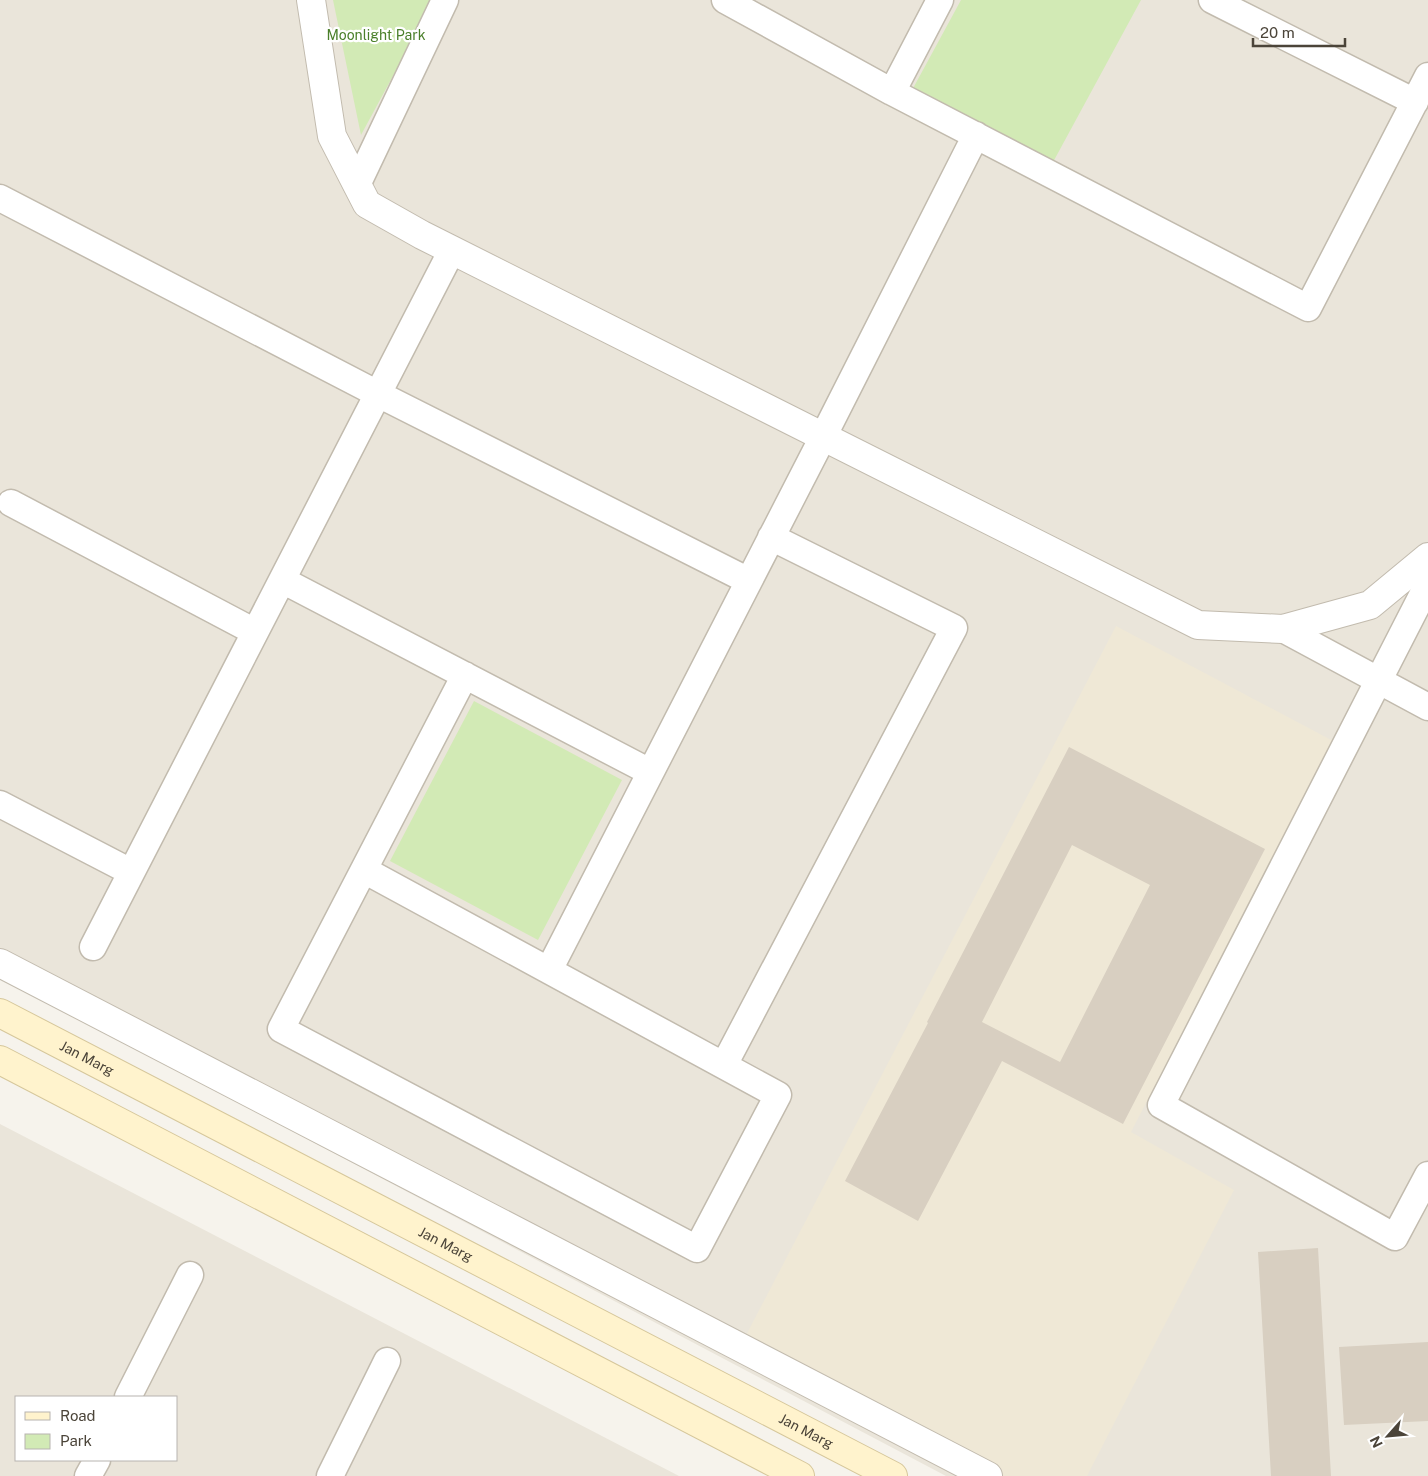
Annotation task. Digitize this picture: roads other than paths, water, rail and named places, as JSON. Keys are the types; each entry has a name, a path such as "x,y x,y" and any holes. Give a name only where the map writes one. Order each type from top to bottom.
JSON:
{"main road":[{"name":"Jan Marg","path":"0,1013 893,1476"},
{"path":"0,1060 800,1476"}],"street":[{"path":"311,0 332,136 367,204 452,250 1198,625 1283,629 1370,604 1428,557"},
{"path":"357,185 445,0"},
{"path":"725,0 892,92 1308,308 1428,76"},
{"path":"892,92 940,0"},
{"path":"1212,0 1415,102"},
{"path":"549,970 824,437 976,135"},
{"path":"0,198 378,394 749,581"},
{"path":"93,947 452,250"},
{"path":"12,504 255,632"},
{"path":"724,1065 954,628 771,537"},
{"path":"282,580 650,772"},
{"path":"1428,584 1160,1105 1396,1237 1428,1175"},
{"path":"1283,629 1428,707"},
{"path":"364,870 778,1095 697,1249 281,1030 465,675"},
{"path":"0,804 132,872"},
{"path":"0,963 988,1476"},
{"path":"129,1396 190,1275"},
{"path":"330,1476 387,1361"},
{"path":"88,1476 96,1461"}],"park label":[{"name":"Moonlight Park","path":"376,35"}]}
